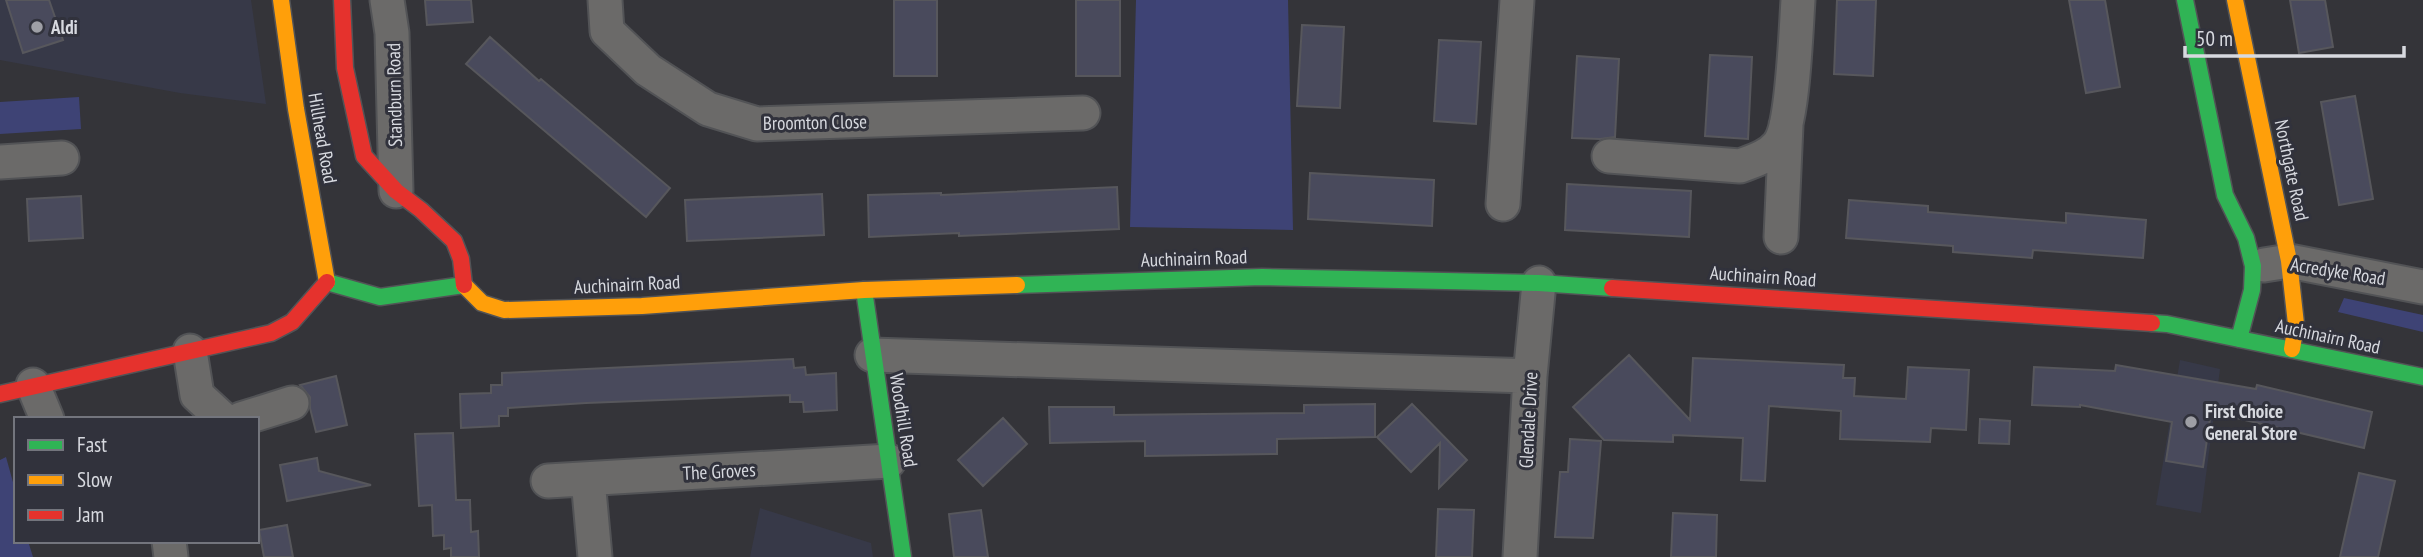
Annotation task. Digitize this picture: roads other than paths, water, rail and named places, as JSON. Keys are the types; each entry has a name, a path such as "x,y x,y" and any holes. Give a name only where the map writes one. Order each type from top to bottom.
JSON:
{"main road":[{"name":"Hillhead Road","path":"281,0 296,110 327,282"},
{"name":"Standburn Road","path":"342,0 345,68 363,156 396,191 454,241 461,259 464,285"},
{"path":"2185,0 2225,195 2246,238 2253,266 2252,290 2239,339"},
{"name":"Northgate Road","path":"2235,0 2289,261 2297,324 2291,349"},
{"name":"Auchinairn Road","path":"464,285 482,303 504,310 642,306 864,290 1262,277 1539,283 2167,324 2423,377"},
{"path":"0,394 271,333 292,323 327,282 380,297 464,285"},
{"name":"Woodhill Road","path":"864,290 903,557"}],"street":[{"name":"Standburn Road","path":"387,0 393,33 396,191"},
{"name":"Broomton Close","path":"605,0 607,31 648,70 708,109 757,124 1083,113"},
{"path":"1503,204 1517,0"},
{"path":"1781,237 1786,125 1798,0"},
{"path":"1609,156 1740,166 1760,159 1779,144 1786,125"},
{"path":"0,162 62,158"},
{"name":"Acredyke Road","path":"2253,266 2289,261 2423,287"},
{"name":"Glendale Drive","path":"1520,557 1530,376 1539,283"},
{"path":"190,351 197,396 221,417"},
{"path":"872,355 1530,376"},
{"path":"33,385 46,417"},
{"path":"247,417 292,403"},
{"name":"The Groves","path":"548,481 889,461"},
{"path":"588,479 595,557"}],"place":[{"name":"Aldi","path":"37,27"},
{"name":"First Choice General Store","path":"2191,422"}]}
